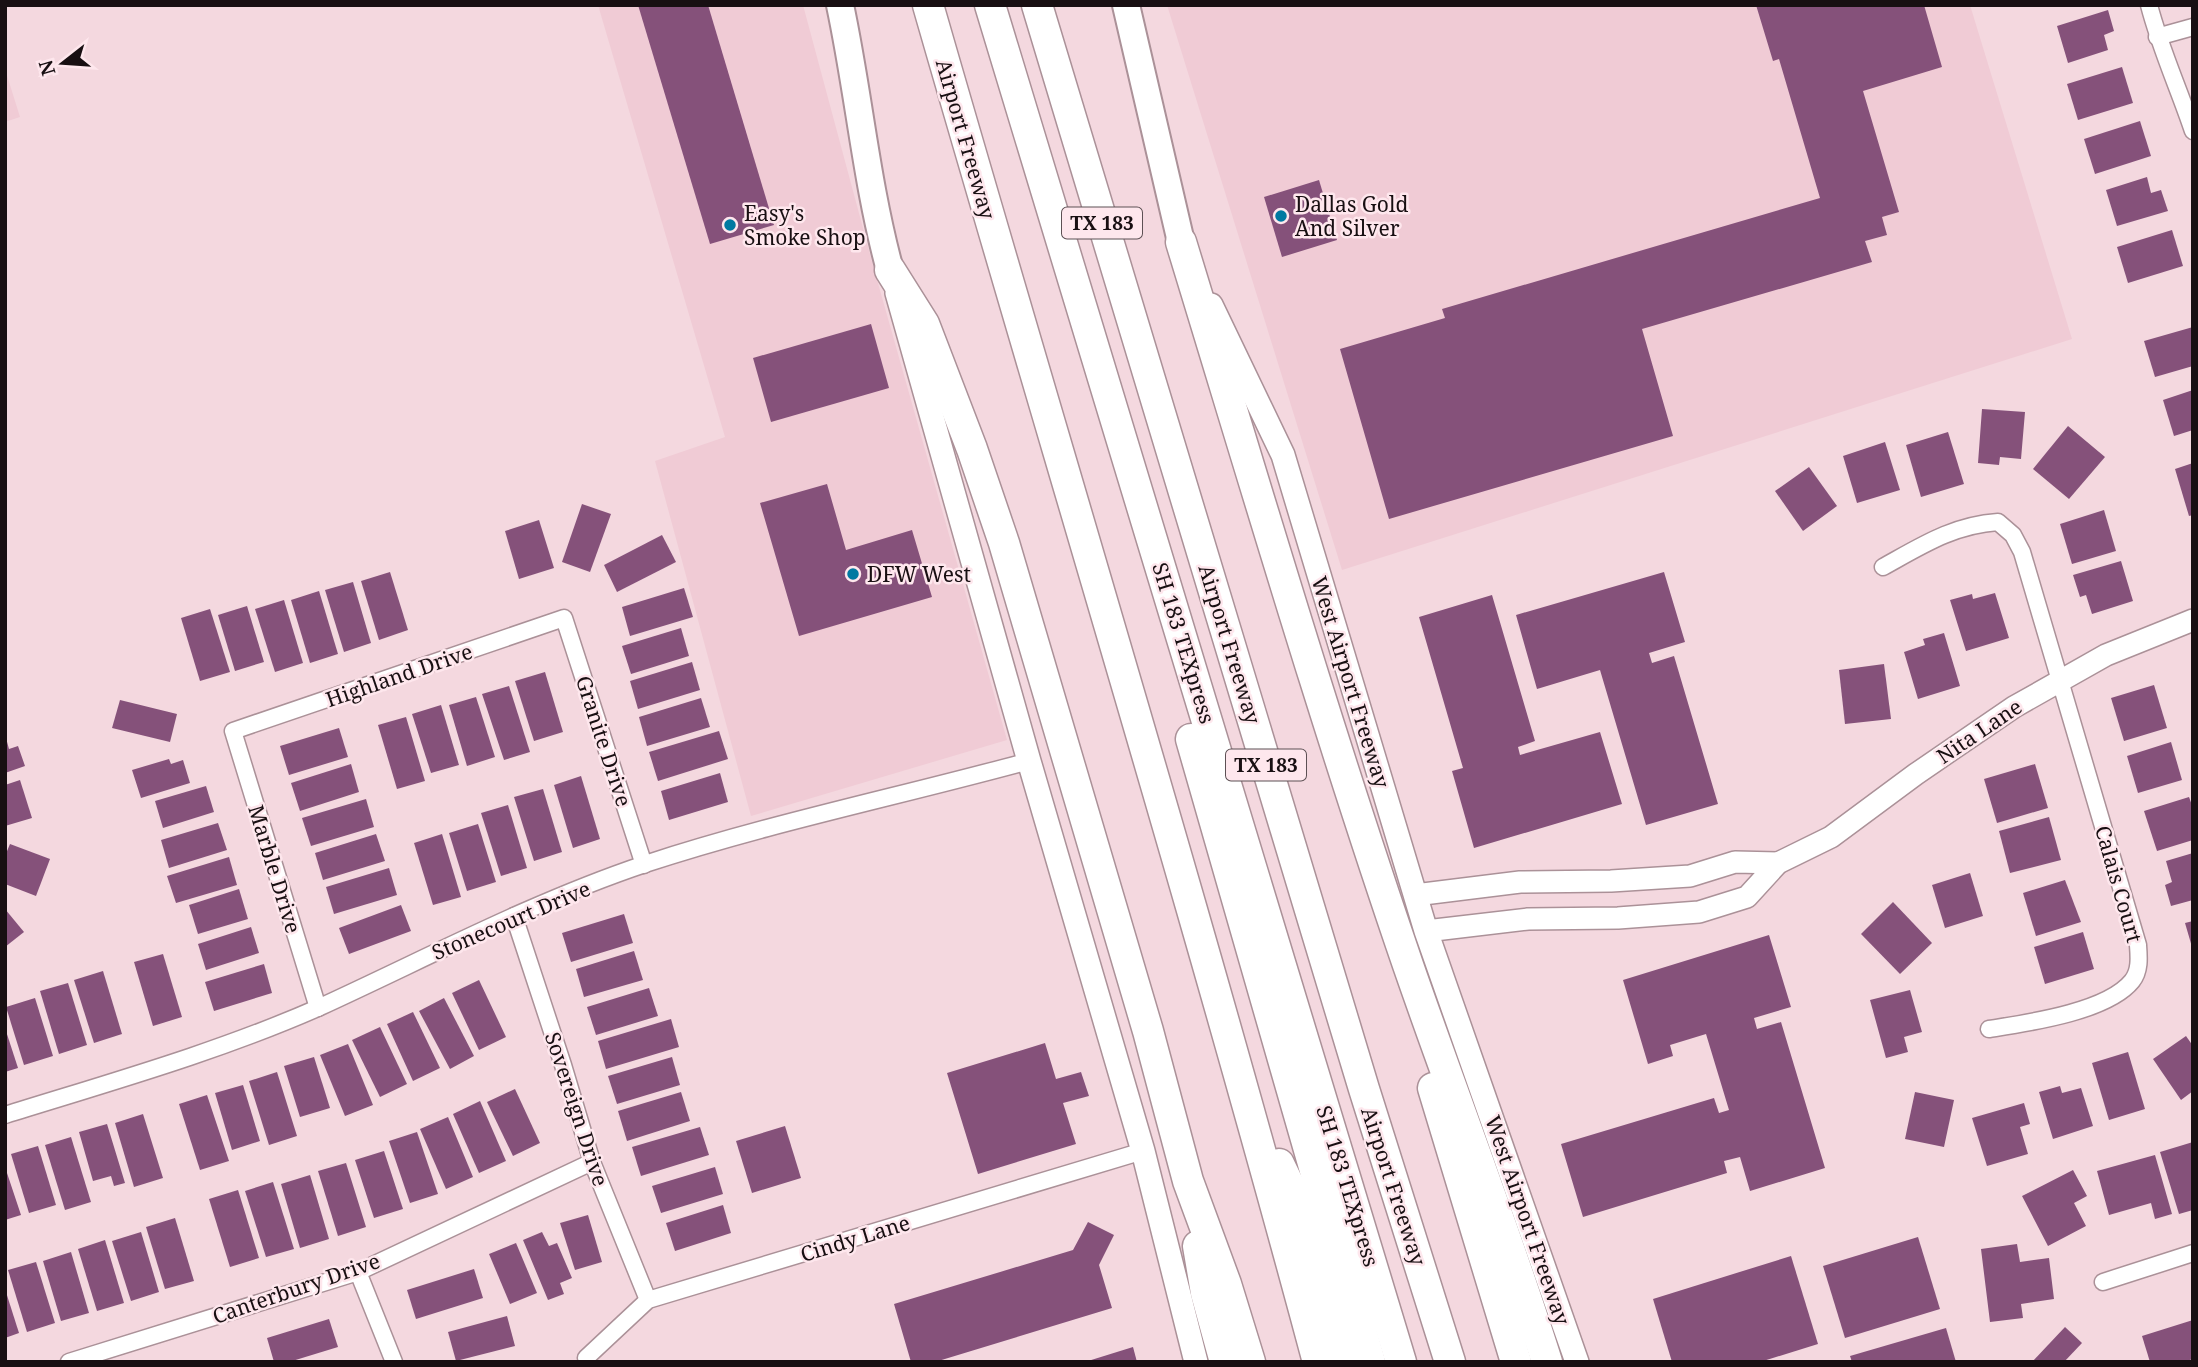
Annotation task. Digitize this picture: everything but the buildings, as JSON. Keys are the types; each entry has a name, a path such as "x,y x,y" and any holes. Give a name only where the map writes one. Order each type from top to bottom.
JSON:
{"highway":[{"name":"Airport Freeway","path":"928,5 1249,1104 1318,1362"},
{"name":"SH 183 TEXpress","path":"970,5 1164,646 1370,1362"},
{"name":"SH 183 TEXpress","path":"990,5 1401,1362"},
{"name":"Airport Freeway","path":"1037,5 1360,1076 1450,1362"},
{"path":"1181,242 1303,640 1408,964 1515,1261 1547,1362"},
{"path":"890,270 924,324 972,449 1004,543 1148,1031 1188,1181 1226,1284 1250,1362"},
{"path":"1303,640 1397,968 1516,1362"},
{"path":"1249,1104 1306,1220 1346,1362"},
{"path":"1188,1181 1206,1293 1225,1362"}],"main road":[{"path":"840,5 851,54 875,215 1029,761 1143,1151 1196,1362"},
{"name":"West Airport Freeway","path":"1126,5 1181,242 1283,455 1426,931 1577,1362"}],"street":[{"path":"2149,5 2157,37 2178,85 2193,131"},
{"path":"2157,37 2193,27"},
{"path":"1883,567 1930,540 1973,523 1998,522 2012,535 2022,552 2060,680"},
{"name":"Highland Drive","path":"233,731 564,618"},
{"name":"Granite Drive","path":"564,618 643,865"},
{"name":"Nita Lane","path":"1426,931 1528,919 1618,918 1699,912 1747,897 1778,863 1831,837 1916,774 2014,707 2106,655 2193,620"},
{"name":"Calais Court","path":"1989,1028 2025,1023 2091,1007 2119,993 2133,980 2140,964 2138,945 2060,680"},
{"name":"Marble Drive","path":"233,731 318,1007"},
{"name":"Stonecourt Drive","path":"5,1115 207,1052 318,1007 514,916 643,865 778,825 920,791 1029,761"},
{"name":"Nita Lane","path":"1415,895 1520,882 1611,881 1690,876 1735,862 1778,863"},
{"name":"Sovereign Drive","path":"514,916 592,1162 648,1300"},
{"name":"Cindy Lane","path":"586,1358 648,1300 1143,1151"},
{"name":"Canterbury Drive","path":"71,1361 358,1272 592,1162"},
{"path":"2103,1282 2193,1253"},
{"path":"358,1272 394,1362"}],"shaded area":[{"path":"598,5 803,5 874,269 1007,740 751,816 655,461 725,437"},
{"path":"1167,5 1970,5 2072,339 1342,570"},
{"path":"5,69 20,117 5,122"}],"place":[{"name":"Dallas Gold And Silver","path":"1281,216"},
{"name":"Easy's Smoke Shop","path":"730,225"},
{"name":"DFW West","path":"853,574"}]}
